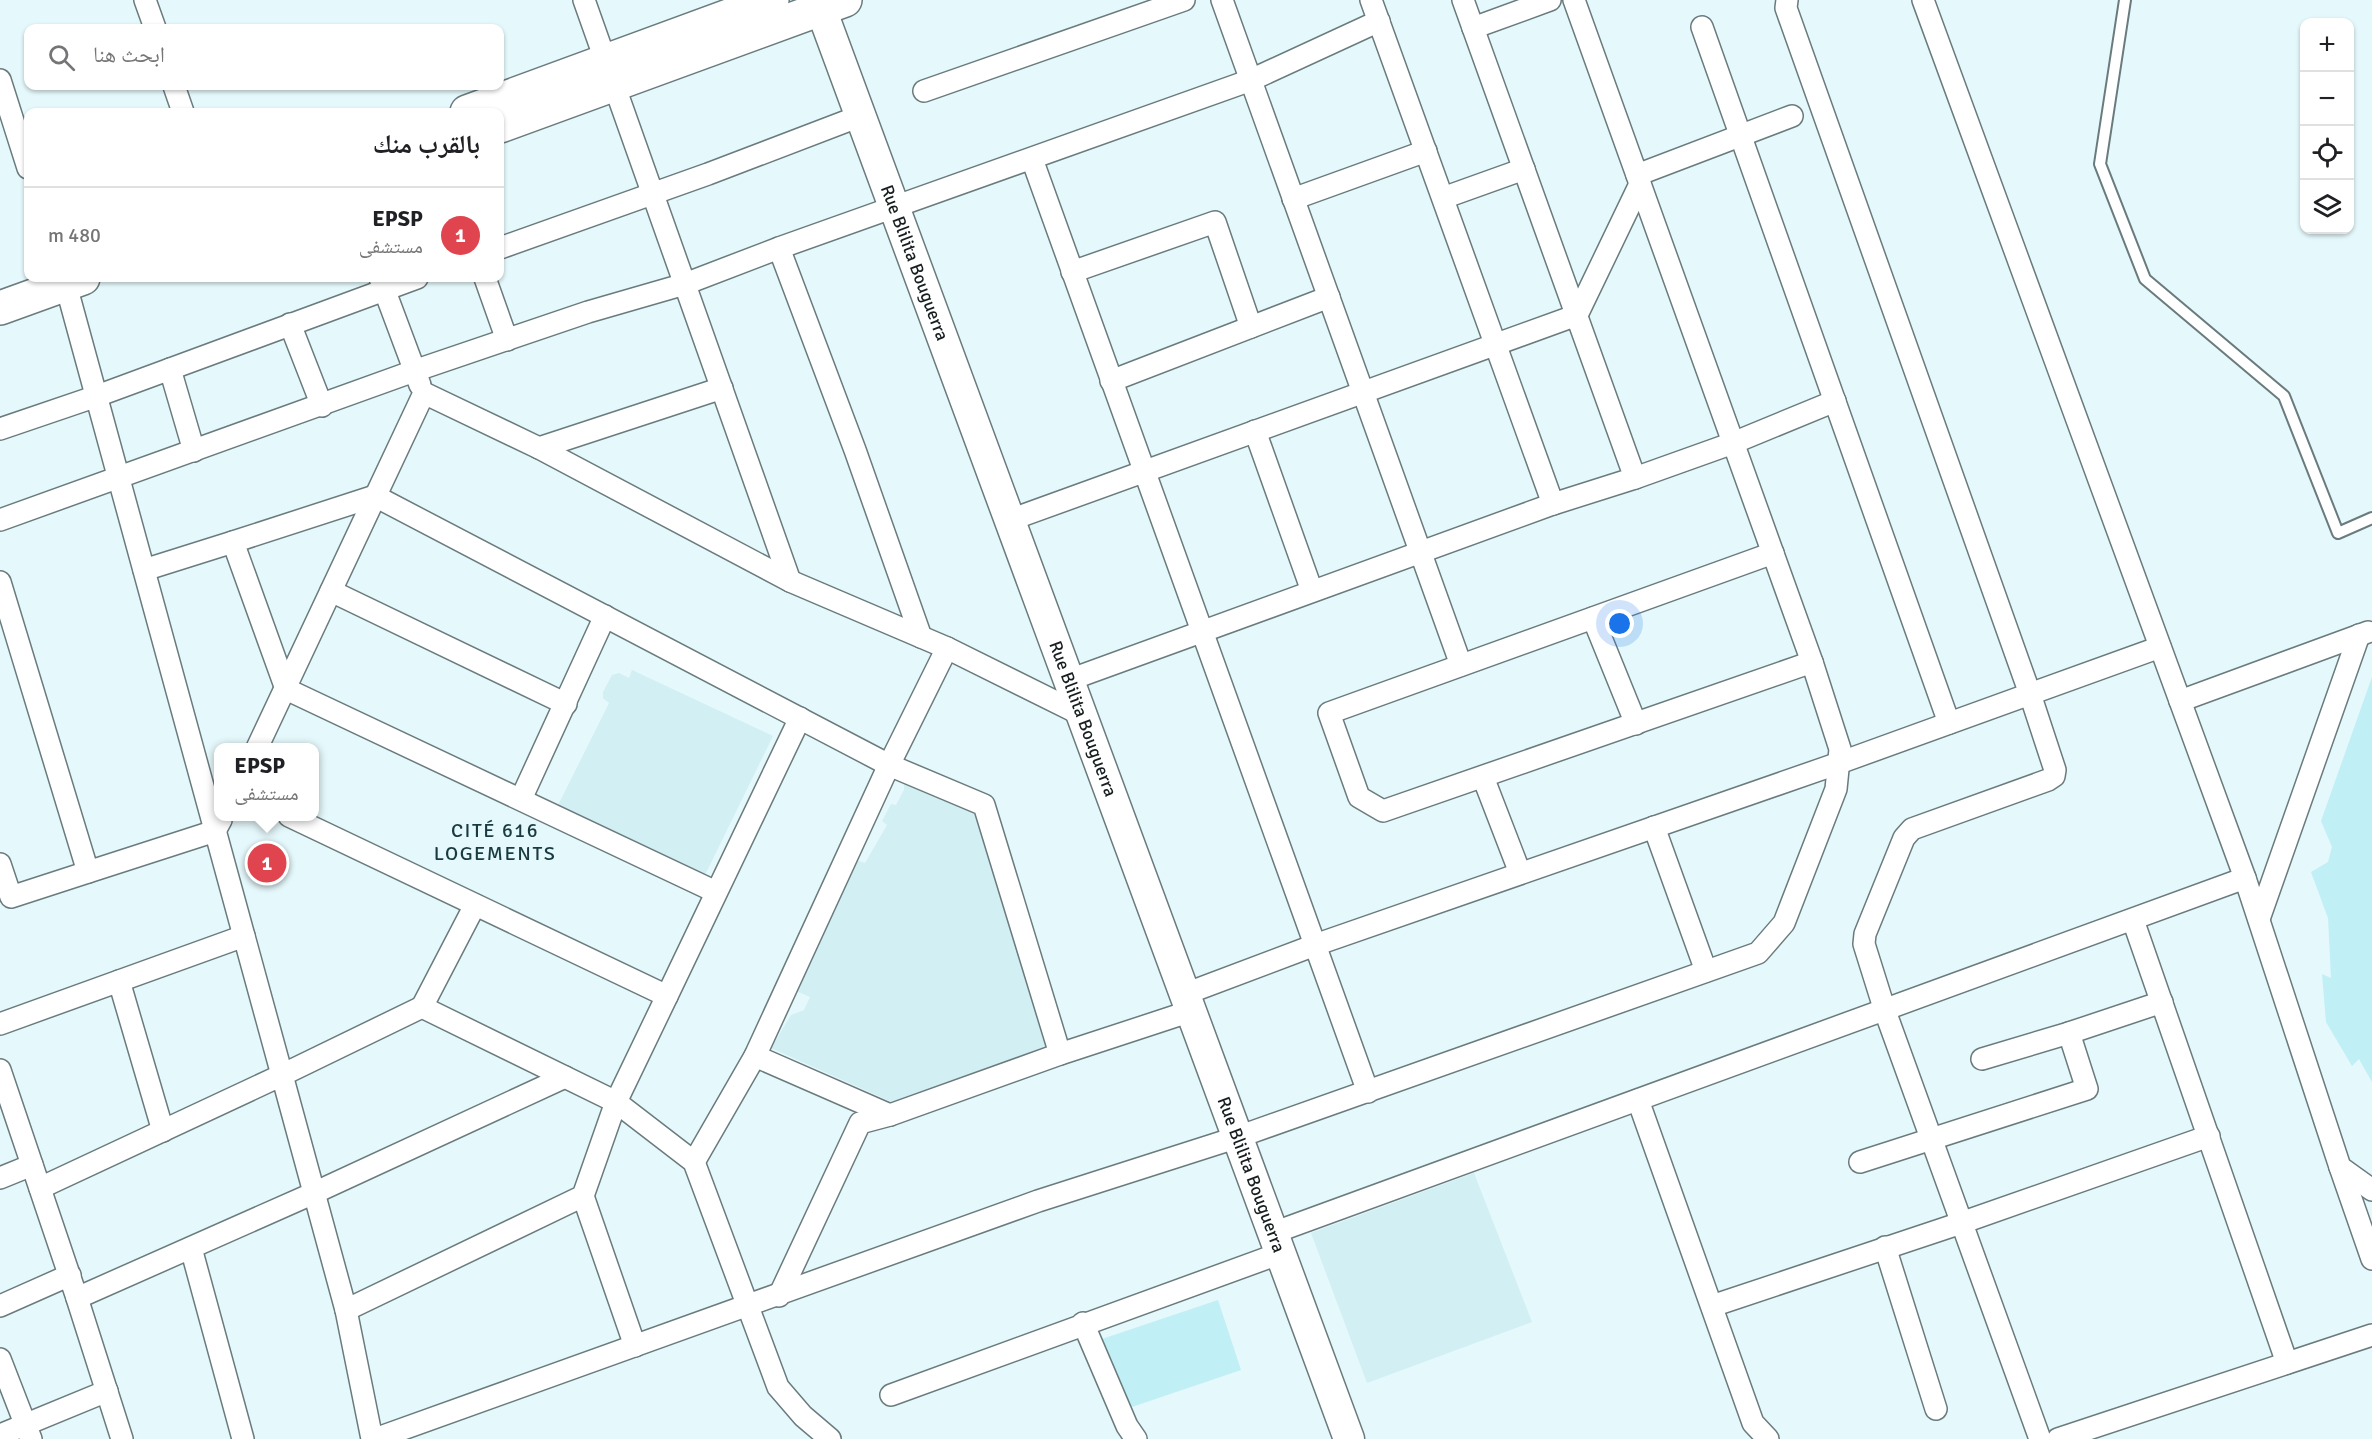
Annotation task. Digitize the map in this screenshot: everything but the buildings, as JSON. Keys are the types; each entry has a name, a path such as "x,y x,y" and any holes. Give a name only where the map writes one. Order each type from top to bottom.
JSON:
{"main road":[{"path":"504,124 610,73 772,0"},
{"path":"482,108 610,73 830,3"},
{"path":"0,284 24,275"},
{"path":"0,308 66,282"}],"street":[{"path":"145,0 154,24"},
{"path":"584,0 790,581"},
{"path":"924,91 1184,0"},
{"path":"1222,0 1461,665"},
{"path":"1371,0 1553,504"},
{"path":"1463,0 1635,478"},
{"path":"1473,28 1550,0"},
{"path":"0,864 6,899 219,824 244,936 346,1310 373,1439 779,1296 1038,1201 1238,1137 1758,953 1784,923 1836,789 1840,749 1812,662 1574,0"},
{"path":"1787,0 1786,8 2055,770 2054,776 2048,780 1912,829 1904,838 1864,934 1864,944 1885,1011 2040,1439"},
{"path":"1923,0 2246,878 2372,1259"},
{"name":"Rue Blilita Bouguerra","path":"830,3 860,116 1349,1439"},
{"path":"0,520 414,371 588,312 685,284 779,248 1251,80 1379,21"},
{"path":"1702,27 1949,723"},
{"path":"1,84 24,156"},
{"path":"175,90 182,108"},
{"path":"504,247 653,194 860,116"},
{"path":"1010,520 1577,315 1638,180 1740,135 1792,116"},
{"path":"1293,199 1426,151"},
{"path":"1032,159 1368,1092"},
{"path":"1443,198 1524,169"},
{"path":"1072,272 1215,222 1251,327"},
{"path":"779,248 855,450 921,637"},
{"path":"71,282 97,396 119,478 214,807"},
{"path":"486,282 507,340"},
{"path":"0,429 97,396 290,324 382,284 424,393 539,448 790,581 946,648 1082,715"},
{"path":"1111,381 1329,297"},
{"path":"290,324 322,406"},
{"path":"170,369 194,451"},
{"path":"539,448 722,388"},
{"path":"259,743 424,393"},
{"path":"1069,680 1553,504 1733,443 1835,401"},
{"path":"1255,431 1312,591"},
{"path":"144,570 375,496 889,765 984,805 1060,1054"},
{"path":"233,542 286,688 716,892"},
{"path":"1773,553 1329,713 1359,797 1383,811 1812,662"},
{"path":"0,582 6,622 88,872"},
{"path":"331,591 566,704"},
{"path":"521,799 605,616"},
{"path":"1593,618 1636,724"},
{"path":"2180,701 2366,632"},
{"path":"2259,919 2366,632"},
{"path":"755,1056 864,1114 890,1115 1060,1054 1188,1002 1314,945 1839,763 2160,647"},
{"path":"694,1162 755,1056 889,765 946,648"},
{"path":"635,1346 583,1196 616,1102 800,718"},
{"path":"1483,777 1520,873"},
{"path":"299,821 667,996"},
{"path":"1654,827 1706,971"},
{"path":"891,1395 1083,1323 1277,1243 1638,1100 2246,878"},
{"path":"40,1188 422,1007 475,905"},
{"path":"2133,920 2287,1363"},
{"path":"0,1024 244,936"},
{"path":"119,981 163,1131"},
{"path":"1982,1059 2162,1002"},
{"path":"422,1007 616,1102 694,1162 778,1387 803,1416 830,1439"},
{"path":"1860,1162 2087,1089 2069,1033"},
{"path":"0,1070 8,1119 32,1165 122,1439"},
{"path":"77,1298 314,1193 565,1077"},
{"path":"1638,1100 1753,1424 1768,1439"},
{"path":"779,1296 864,1114"},
{"path":"1712,1306 2209,1136"},
{"path":"0,1178 32,1165"},
{"path":"2340,1167 2372,1190"},
{"path":"346,1310 583,1196"},
{"path":"1885,1247 1936,1410"},
{"path":"190,1248 243,1439"},
{"path":"0,1306 70,1275"},
{"path":"1083,1323 1126,1426 1136,1439"},
{"path":"2058,1439 2372,1335"},
{"path":"0,1359 29,1432"},
{"path":"0,1435 29,1432 107,1391"}],"lane":[{"path":"2125,0 2100,164 2145,279 2284,396 2338,533 2372,518"}],"shaded area":[{"path":"632,670 773,736 706,873 696,877 557,807 609,703 603,698 603,692 612,675 619,673 629,678"},
{"path":"2372,677 2372,1082 2359,1059 2352,1066 2326,1022 2322,974 2331,978 2328,918 2311,872 2328,862 2332,847 2321,821"},
{"path":"904,779 974,811 1059,1047 894,1103 771,1048 791,1015 804,1010 810,997 792,989 850,858 865,863 887,825 882,821 891,804 896,805 904,790"},
{"path":"1474,1173 1532,1322 1367,1383 1311,1233"},
{"path":"1218,1300 1241,1370 1126,1409 1102,1339"}],"place":[{"name":"EPSP","path":"267,863"}],"district":[{"name":"CITÉ 616 LOGEMENTS","path":"495,842"}]}
